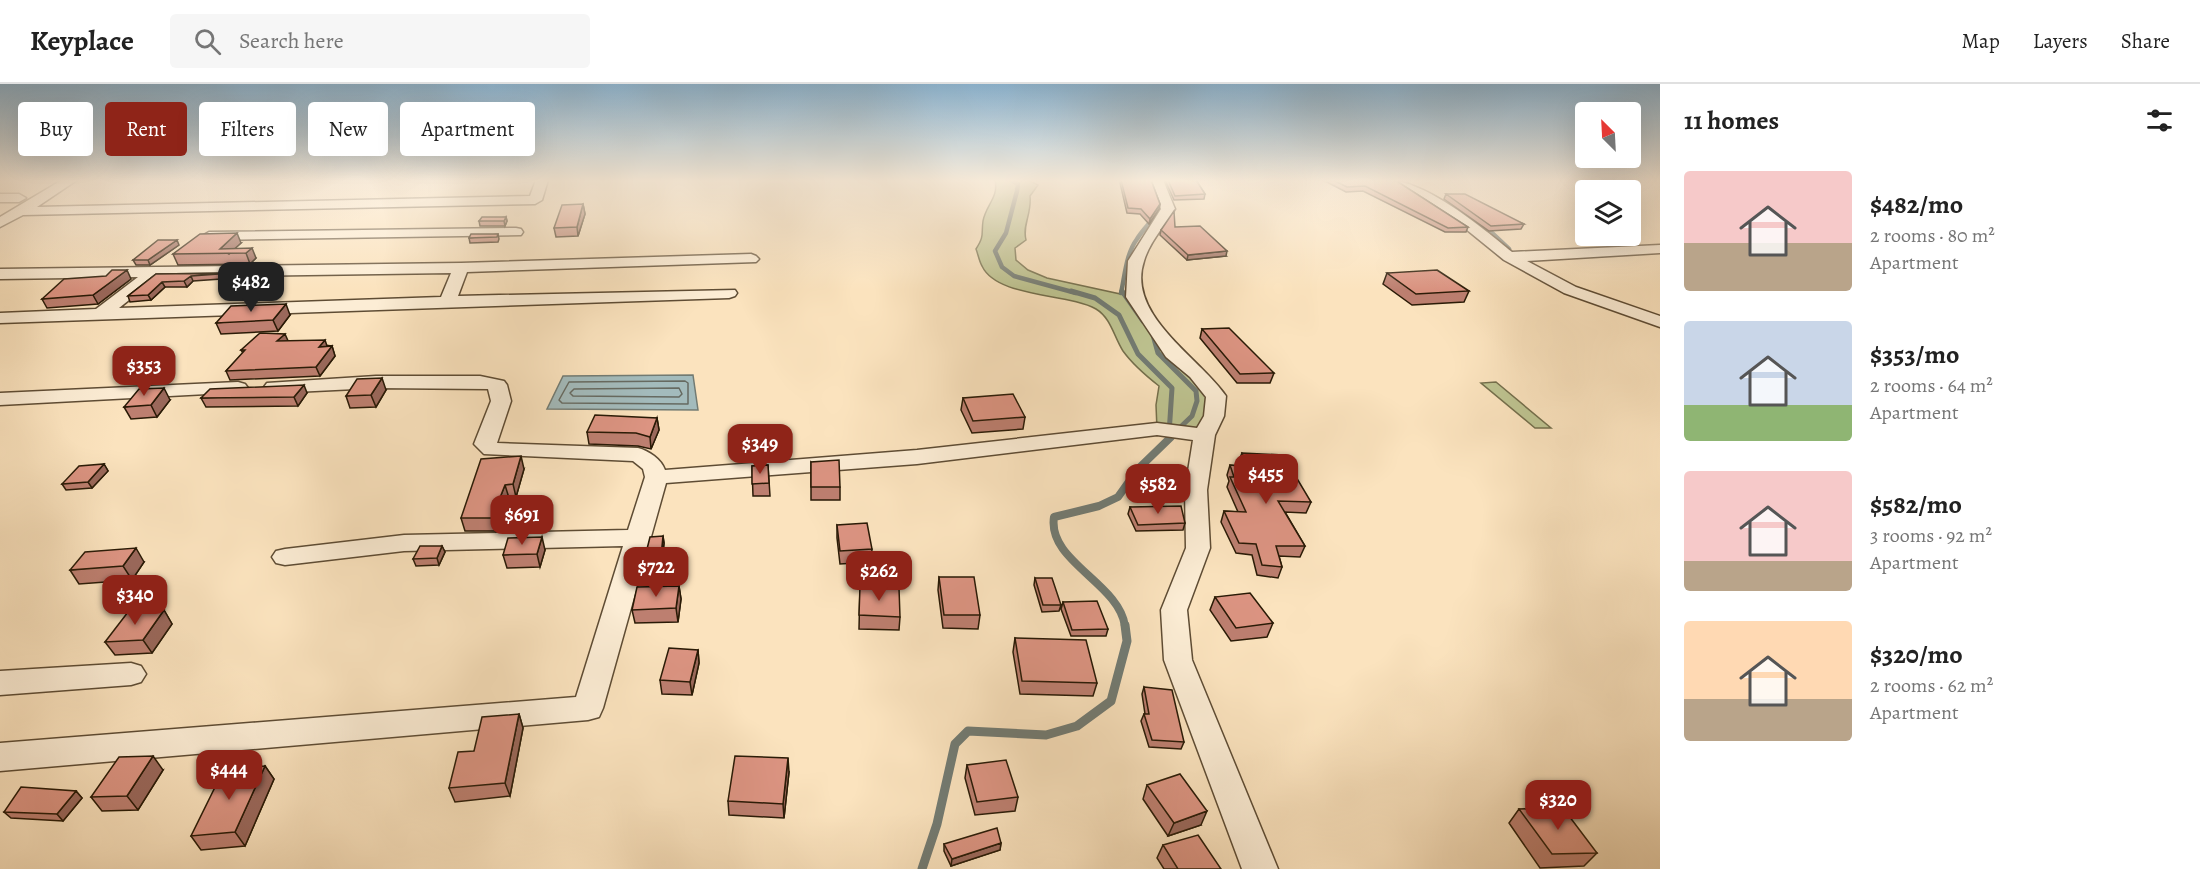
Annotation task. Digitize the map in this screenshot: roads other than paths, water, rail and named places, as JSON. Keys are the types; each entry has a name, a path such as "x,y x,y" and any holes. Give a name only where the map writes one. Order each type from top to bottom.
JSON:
{"street":[{"path":"227,217 197,240 516,232"},
{"path":"484,233 496,217"},
{"path":"1163,217 1136,261 1134,297 1173,353 1197,373 1216,396 1214,416 1204,435 1196,490 1198,548 1174,610 1178,660 1260,869"},
{"path":"1459,217 1509,257 1570,290 1660,322"},
{"path":"1509,257 1660,249"},
{"path":"101,313 174,257"},
{"path":"0,274 461,268 751,259"},
{"path":"447,302 461,268"},
{"path":"0,318 729,293"},
{"path":"0,399 376,382 480,382 497,385 501,392 501,400 485,444 492,449 638,455 653,466 656,477 588,708 0,757"},
{"path":"656,477 917,457 1158,429 1204,435"},
{"path":"285,557 404,543 638,537"},
{"path":"0,683 131,674"}],"water":[{"path":"693,375 698,410 547,409 563,376"}],"waterway":[{"path":"1010,217 1006,233 995,251 1002,267 1014,276 1076,293"},
{"path":"1121,293 1130,251 1154,217"},
{"path":"1466,217 1492,233 1509,249"},
{"path":"1071,291 1095,298 1119,315 1138,354 1172,388 1169,434"},
{"path":"1122,291 1143,321"},
{"path":"1153,335 1158,353 1196,391 1197,401 1192,416 1169,438"},
{"path":"1125,626 1120,611 1110,597 1061,547 1055,533 1054,517 1099,506 1118,497 1138,469 1171,437"},
{"path":"922,869 937,824 955,744 968,731 1046,735 1077,726 1111,701 1127,641 1125,625"}]}
